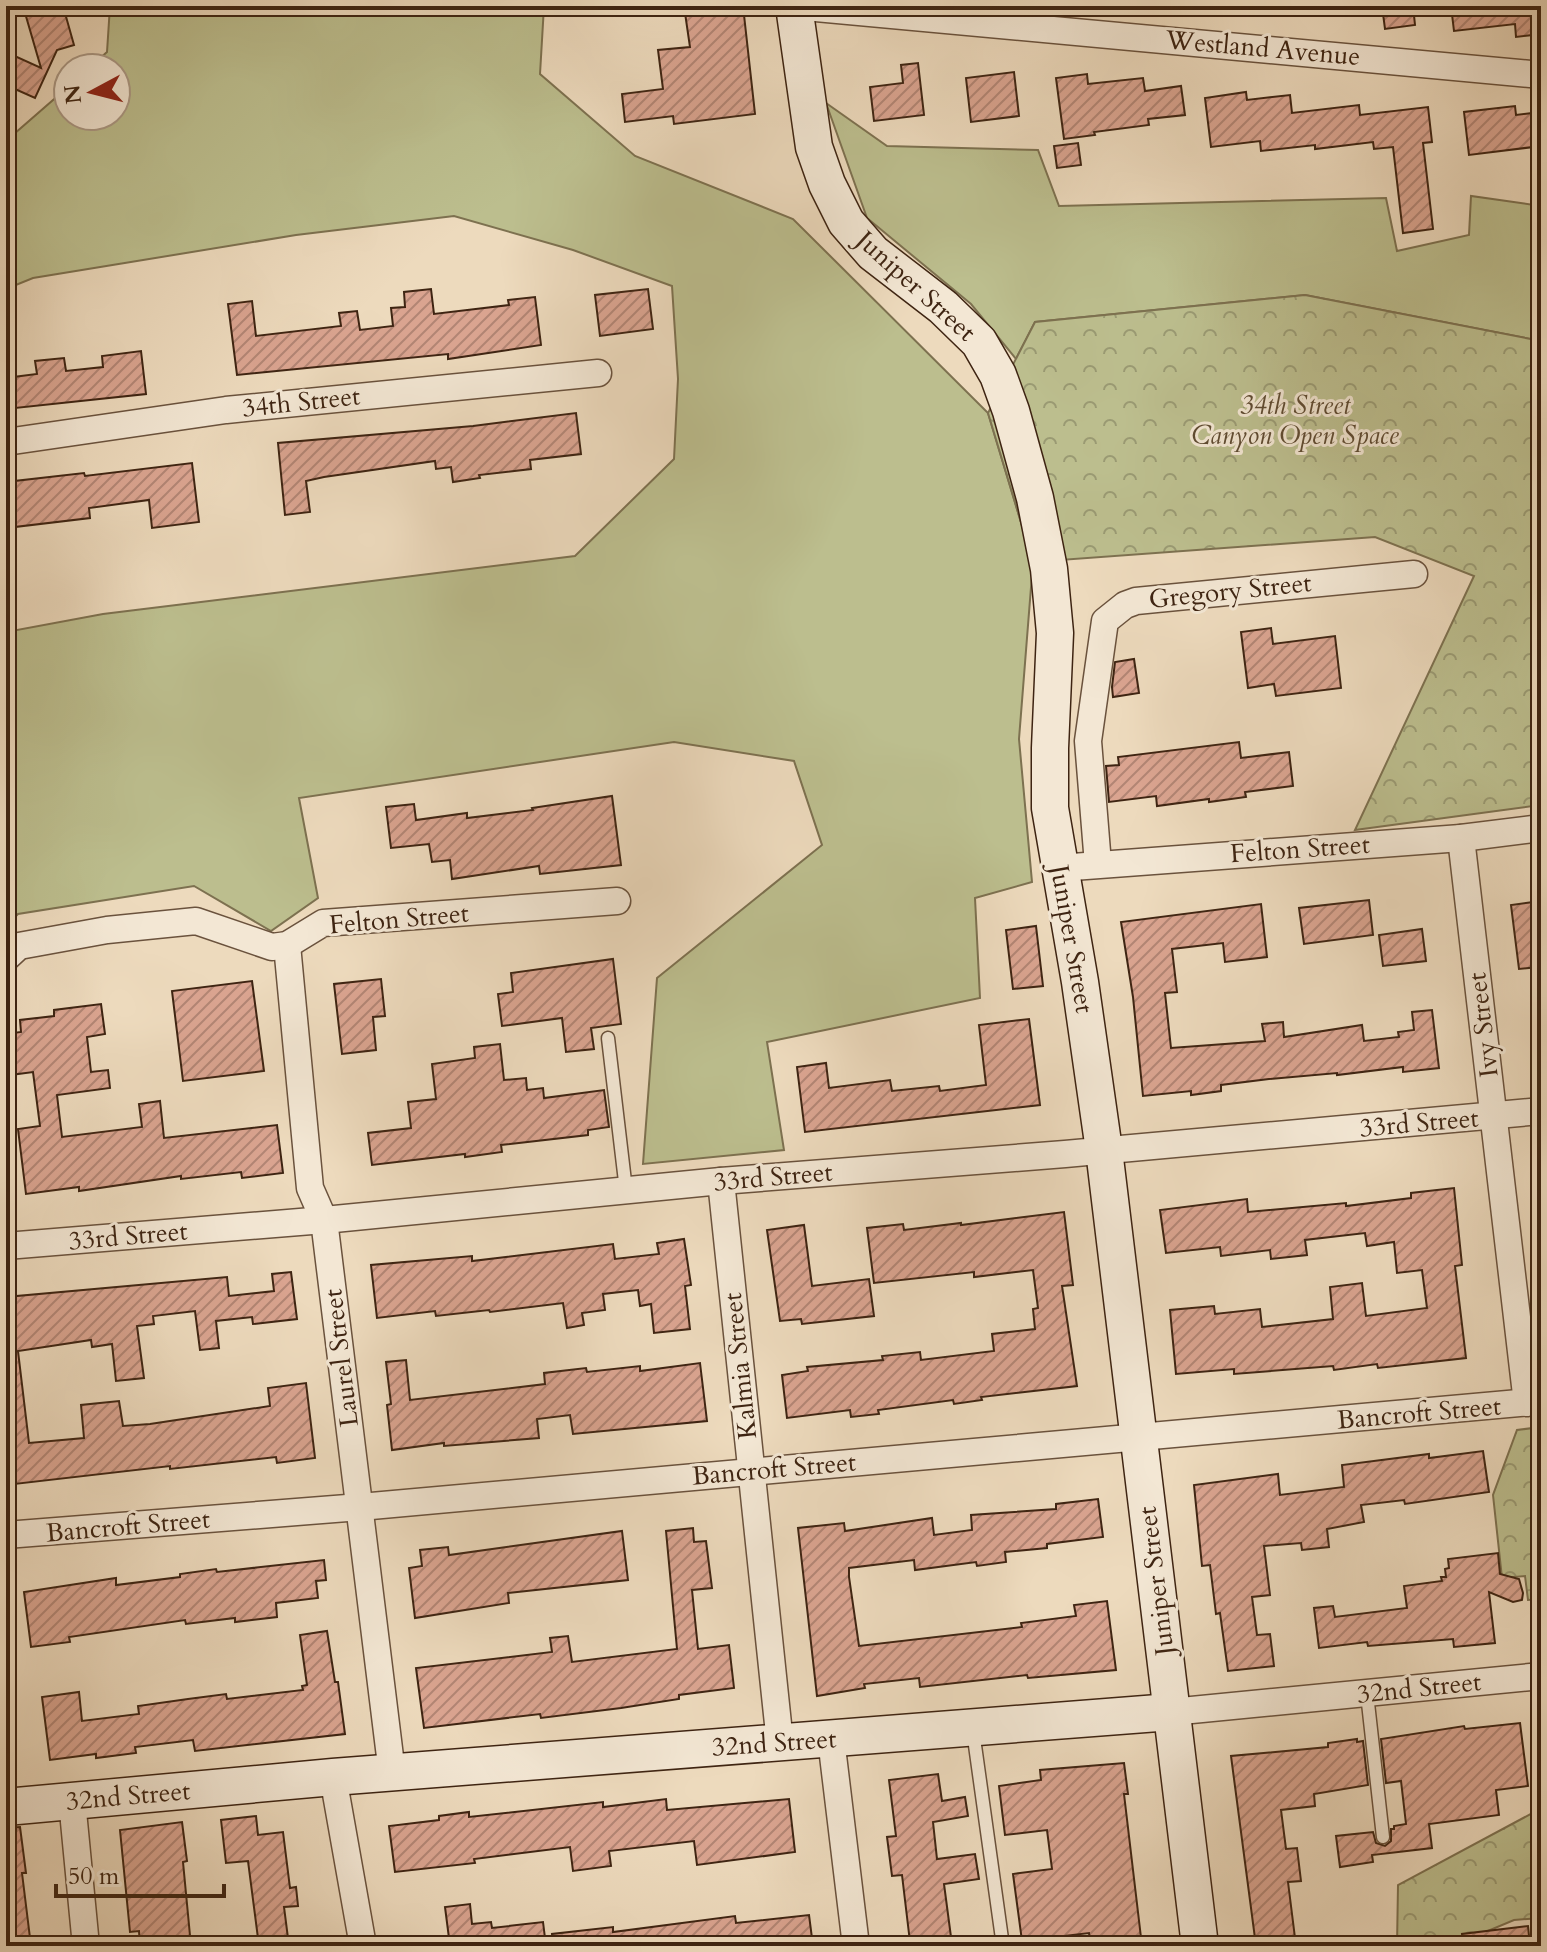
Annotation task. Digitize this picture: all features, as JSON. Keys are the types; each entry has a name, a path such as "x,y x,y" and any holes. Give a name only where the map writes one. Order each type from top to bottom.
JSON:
{"street":[{"name":"Westland Avenue","path":"794,6 1541,75"},
{"name":"Juniper Street","path":"794,6 814,147 827,184 846,222 873,253 943,307 979,342 998,375 1011,411 1035,498 1049,569 1055,633 1050,808 1080,982 1104,1150 1200,1946"},
{"name":"34th Street","path":"6,442 226,410 598,373"},
{"name":"Gregory Street","path":"1098,864 1088,741 1105,621 1125,605 1136,601 1414,574"},
{"name":"Felton Street","path":"1059,868 1461,838 1541,828"},
{"name":"Ivy Street","path":"1461,838 1494,1116 1534,1402"},
{"name":"Felton Street","path":"287,945 323,923 617,901"},
{"path":"6,958 19,946 107,930 196,921 272,947 287,945"},
{"name":"Laurel Street","path":"287,945 310,1188 324,1220 392,1773"},
{"name":"33rd Street","path":"6,1246 1541,1111"},
{"name":"Kalmia Street","path":"721,1181 780,1743"},
{"name":"Bancroft Street","path":"6,1535 360,1507 1534,1402"},
{"name":"32nd Street","path":"6,1807 333,1777 1171,1712 1541,1676"},
{"path":"831,1739 856,1946"},
{"path":"333,1777 363,1946"},
{"path":"72,1801 86,1946"}],"lane":[{"path":"608,1038 626,1190"},
{"path":"1367,1694 1383,1837"},
{"path":"973,1728 1003,1946"}],"green space":[{"path":"110,6 544,6 540,74 635,156 793,219 988,413 1033,562 1019,739 1032,882 975,898 980,998 767,1042 784,1150 643,1164 657,978 822,845 794,761 674,742 299,798 318,898 271,931 194,886 18,914 6,926 6,632 103,614 575,556 674,459 678,379 672,286 573,250 454,216 296,235 33,278 6,289 6,141 52,101 52,132 132,132 132,52 107,52"},
{"path":"826,103 887,146 1038,150 1059,206 1386,198 1397,251 1469,235 1471,196 1541,206 1541,341 1305,295 1035,322 1016,359 971,304 867,218"},
{"name":"34th Street Canyon Open Space","path":"1305,295 1541,341 1540,805 1355,830 1474,576 1375,537 1033,562 988,413 1035,322"},
{"path":"1541,1427 1541,1599 1528,1600 1525,1576 1502,1578 1493,1495 1517,1430"},
{"path":"1541,1796 1541,1918 1514,1920 1452,1946 1397,1946 1398,1885 1540,1809"}],"building":[{"path":"23,6 63,6 74,45 52,52 52,61 35,98 6,85 6,52 41,68"},
{"path":"684,6 743,6 755,114 674,124 673,116 625,122 622,94 663,89 658,50 690,47"},
{"path":"1382,6 1413,6 1415,25 1385,29"},
{"path":"1451,6 1541,6 1541,34 1516,37 1515,24 1454,31"},
{"path":"918,63 924,115 874,121 870,87 903,83 901,65"},
{"path":"1014,72 1019,116 971,122 966,78"},
{"path":"1087,74 1088,84 1143,78 1145,91 1181,86 1185,115 1148,119 1149,125 1064,139 1056,78"},
{"path":"1246,92 1247,100 1290,95 1292,113 1359,105 1360,115 1428,107 1432,142 1423,143 1433,229 1403,233 1393,147 1374,149 1373,142 1261,151 1260,141 1211,147 1205,98"},
{"path":"1515,106 1516,115 1541,112 1541,146 1469,155 1464,112"},
{"path":"1078,143 1081,165 1057,168 1054,146"},
{"path":"431,289 434,314 509,305 508,300 535,297 541,345 448,359 448,354 237,375 228,304 252,301 256,336 341,326 339,313 357,311 360,330 393,326 391,308 405,307 404,292"},
{"path":"648,289 653,329 600,336 595,295"},
{"path":"141,351 146,394 6,409 6,378 37,374 35,361 64,358 66,371 103,367 102,356"},
{"path":"576,413 581,454 530,460 531,469 479,475 480,478 453,482 451,467 436,469 435,461 324,477 306,481 310,512 285,515 278,443 473,426"},
{"path":"192,463 199,522 152,528 149,500 89,508 90,518 6,528 6,482"},
{"path":"1271,628 1273,644 1335,636 1341,688 1276,696 1274,684 1248,688 1241,632"},
{"path":"1134,659 1139,693 1113,697 1115,662"},
{"path":"1239,742 1241,758 1289,752 1293,786 1245,792 1246,797 1209,802 1209,799 1157,806 1156,796 1109,802 1106,766 1119,765 1118,757"},
{"path":"612,796 621,865 540,874 539,866 452,879 450,860 432,862 429,844 391,848 386,807 414,804 416,820 467,813 467,818"},
{"path":"1369,900 1373,935 1304,944 1299,908"},
{"path":"1541,901 1541,933 1534,934 1538,967 1519,969 1511,905"},
{"path":"1261,904 1267,957 1225,962 1223,943 1172,949 1177,992 1165,993 1171,1048 1265,1041 1262,1024 1283,1022 1284,1037 1362,1025 1364,1041 1399,1037 1398,1032 1414,1030 1412,1012 1432,1010 1439,1068 1403,1072 1403,1067 1269,1079 1221,1085 1221,1091 1143,1096 1133,997 1121,922"},
{"path":"1036,926 1043,986 1013,989 1006,930"},
{"path":"1422,929 1426,961 1383,966 1379,935"},
{"path":"613,959 621,1024 591,1028 594,1049 566,1052 562,1018 502,1026 498,994 513,992 511,973"},
{"path":"381,979 385,1016 373,1017 376,1050 342,1054 334,984"},
{"path":"252,981 264,1071 183,1081 172,991"},
{"path":"101,1004 105,1034 87,1037 91,1072 108,1070 110,1088 57,1095 62,1137 142,1127 139,1104 160,1101 164,1138 277,1125 283,1173 242,1178 241,1172 181,1179 181,1176 79,1191 79,1187 26,1194 18,1129 40,1126 33,1072 10,1075 6,1034 21,1032 20,1020 54,1016 54,1010"},
{"path":"1029,1019 1040,1105 805,1132 797,1067 826,1063 829,1088 890,1080 892,1091 939,1086 940,1091 986,1085 979,1025"},
{"path":"500,1044 504,1080 526,1078 527,1090 543,1088 544,1098 604,1090 609,1127 588,1130 588,1135 501,1145 502,1152 372,1165 368,1133 411,1128 408,1102 436,1099 432,1064 475,1058 474,1047"},
{"path":"1454,1188 1462,1265 1455,1266 1466,1358 1378,1368 1377,1364 1334,1370 1333,1366 1234,1374 1234,1369 1176,1374 1170,1310 1214,1306 1215,1314 1260,1309 1262,1327 1333,1319 1330,1287 1362,1283 1366,1316 1427,1308 1422,1270 1397,1273 1394,1242 1367,1246 1365,1233 1305,1240 1307,1255 1271,1259 1270,1250 1221,1256 1220,1247 1166,1253 1160,1210 1247,1199 1248,1212 1346,1203 1346,1206 1411,1198 1411,1193"},
{"path":"1064,1212 1073,1285 1062,1286 1077,1386 981,1397 982,1400 954,1404 953,1400 878,1410 879,1414 851,1417 850,1410 787,1418 782,1375 808,1371 807,1367 883,1360 882,1356 920,1352 921,1360 994,1351 992,1334 1035,1329 1033,1309 1038,1308 1033,1270 974,1277 974,1272 874,1283 867,1228 903,1224 904,1230"},
{"path":"804,1225 812,1286 869,1279 874,1316 802,1324 801,1319 780,1321 767,1230"},
{"path":"684,1239 691,1285 685,1286 690,1329 654,1333 651,1304 640,1306 638,1290 603,1294 605,1310 582,1313 584,1325 567,1328 563,1303 490,1312 436,1316 435,1311 377,1318 371,1265 472,1256 472,1261 613,1244 615,1259 659,1254 657,1243"},
{"path":"291,1272 297,1319 253,1324 252,1317 216,1321 219,1348 200,1350 195,1311 153,1316 154,1324 137,1326 144,1378 116,1381 112,1344 92,1347 91,1340 18,1351 29,1443 84,1438 81,1405 119,1401 123,1426 150,1424 270,1406 268,1388 306,1383 315,1458 277,1463 276,1457 170,1469 170,1466 6,1485 6,1297 227,1277 229,1296 274,1291 272,1274"},
{"path":"406,1360 410,1400 545,1384 544,1373 640,1366 640,1371 700,1363 707,1421 573,1434 570,1415 537,1419 539,1438 444,1446 444,1443 392,1450 386,1362"},
{"path":"1483,1451 1489,1492 1405,1504 1404,1500 1361,1505 1364,1522 1327,1529 1329,1547 1302,1550 1301,1543 1264,1546 1270,1595 1252,1597 1257,1635 1270,1634 1274,1666 1228,1671 1210,1565 1202,1566 1194,1485 1278,1474 1280,1495 1344,1487 1342,1465"},
{"path":"1098,1499 1103,1537 1047,1544 1047,1548 1005,1552 1006,1562 977,1566 976,1562 915,1570 914,1560 849,1568 849,1577 859,1646 1022,1627 1021,1623 1076,1616 1074,1605 1107,1601 1116,1670 1028,1678 1027,1675 920,1687 919,1678 864,1684 865,1688 817,1696 798,1528 844,1523 845,1531 932,1518 934,1535 972,1530 971,1515 1056,1509 1056,1504"},
{"path":"693,1528 694,1542 706,1541 712,1588 692,1590 698,1649 729,1645 734,1688 679,1695 679,1699 621,1708 424,1728 416,1668 552,1652 550,1638 568,1636 572,1662 677,1649 666,1531"},
{"path":"622,1531 628,1580 508,1593 509,1603 415,1618 409,1568 422,1566 420,1550 448,1547 449,1555"},
{"path":"1498,1553 1500,1574 1519,1579 1523,1593 1522,1600 1513,1602 1489,1592 1495,1643 1454,1647 1453,1639 1368,1646 1367,1642 1319,1648 1314,1608 1333,1606 1335,1617 1407,1608 1404,1586 1442,1581 1441,1577 1446,1577 1445,1569 1449,1568 1448,1559"},
{"path":"324,1560 326,1580 316,1581 318,1598 276,1603 277,1617 186,1624 185,1620 69,1637 70,1642 31,1647 24,1592 116,1578 116,1585 216,1569 217,1572"},
{"path":"327,1631 345,1734 195,1751 193,1740 135,1747 136,1753 50,1760 42,1697 79,1692 82,1721 139,1714 138,1706 226,1694 227,1699 303,1690 302,1686 307,1685 300,1635"},
{"path":"1520,1723 1528,1786 1496,1790 1499,1815 1429,1824 1432,1848 1372,1855 1373,1862 1340,1867 1336,1836 1373,1832 1376,1843 1385,1846 1391,1841 1391,1829 1406,1824 1401,1781 1386,1783 1381,1739 1464,1726 1465,1729"},
{"path":"1357,1739 1357,1742 1363,1741 1368,1785 1314,1794 1315,1806 1281,1810 1286,1849 1297,1848 1301,1881 1288,1882 1296,1946 1256,1946 1231,1756 1328,1747 1328,1743"},
{"path":"1124,1763 1128,1794 1124,1794 1142,1946 1091,1946 1089,1933 1022,1941 1013,1874 1052,1869 1047,1830 1005,1835 999,1786 1041,1780 1040,1770"},
{"path":"938,1774 942,1801 965,1797 968,1816 933,1822 937,1859 975,1854 979,1879 944,1884 951,1937 910,1942 902,1875 892,1876 887,1837 896,1836 889,1780"},
{"path":"666,1799 667,1810 789,1799 795,1852 697,1865 694,1841 609,1851 611,1866 573,1871 570,1847 474,1859 475,1863 395,1872 389,1826 439,1820 439,1816 469,1812 469,1817 603,1802 603,1807"},
{"path":"256,1816 258,1835 283,1832 290,1888 296,1887 298,1906 284,1907 289,1946 259,1946 248,1861 226,1863 221,1820"},
{"path":"182,1822 191,1946 140,1946 139,1931 130,1932 120,1830"},
{"path":"20,1827 31,1946 6,1946 6,1828"},
{"path":"470,1904 472,1924 491,1922 492,1928 543,1922 546,1946 450,1946 445,1907"},
{"path":"809,1915 813,1946 553,1946 552,1934 613,1927 613,1932 735,1916 736,1923"},
{"path":"1528,1926 1530,1946 1463,1946 1462,1934"}]}
